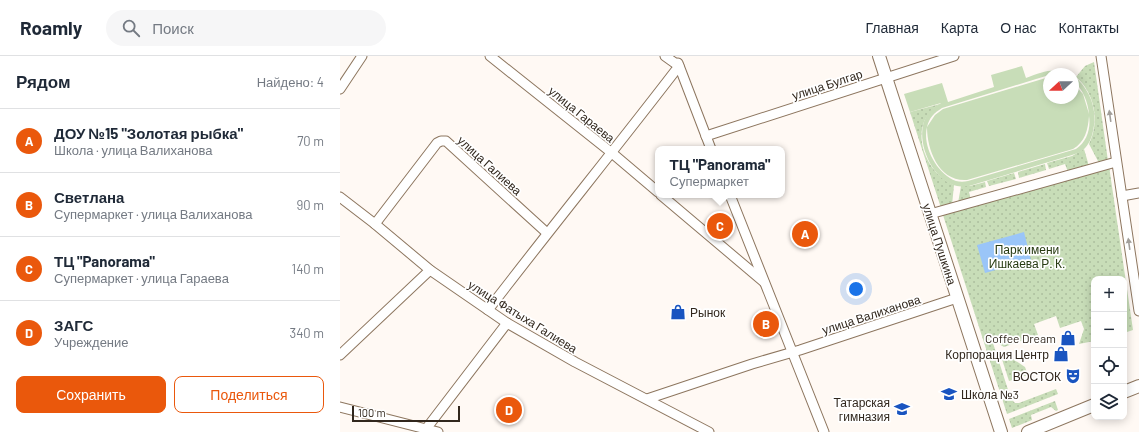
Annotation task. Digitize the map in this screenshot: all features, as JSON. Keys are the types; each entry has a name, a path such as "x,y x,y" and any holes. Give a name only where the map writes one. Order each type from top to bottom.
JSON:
{"main road":[{"name":"улица Пушкина","path":"879,56 1001,432"},
{"path":"1127,391 1139,386"},
{"path":"1028,432 1091,406"}],"street":[{"path":"340,89 362,56"},
{"name":"улица Гараева","path":"490,56 612,153 655,189"},
{"path":"665,56 679,66"},
{"path":"675,56 710,146"},
{"name":"улица Булгар","path":"706,136 954,56"},
{"path":"1101,56 1139,311"},
{"path":"488,310 679,66"},
{"name":"улица Галиева","path":"375,224 437,143 441,140 446,141 547,233"},
{"path":"930,214 1116,162"},
{"path":"1122,196 1139,193"},
{"name":"улица Фатыха Галиева","path":"340,197 430,270 507,323 575,362 709,432"},
{"path":"665,198 765,283"},
{"path":"731,198 824,432"},
{"path":"340,355 430,270"},
{"name":"улица Валиханова","path":"647,399 957,298"},
{"path":"426,429 507,323"},
{"path":"340,407 438,432"}],"green space":[{"path":"1094,62 1108,161 1099,163 1089,144 1094,126 1094,108 1088,91 1079,80 1079,73 1085,66"},
{"path":"1022,66 1026,78 1043,72 1043,77 942,108 932,116 927,127 935,115 943,109 1043,79 1043,104 1079,104 1079,90 1083,94 1079,87 1079,81 1088,93 1093,107 1093,131 1087,146 1075,154 969,186 958,186 939,176 932,167 923,146 923,124 927,115 932,109 941,103 910,112 904,94 942,83 948,102 994,87 991,75","holes":["1089,116 1089,130 1083,143 1076,149 965,182 956,181 949,177 937,166 929,151 926,134 927,127 932,154 936,163 942,170 949,176 967,180 1073,149 1080,143 1085,135"]},
{"path":"940,104 930,112 924,123 922,135 923,147 927,159 934,170 943,179 954,185 952,205 941,208 910,112"},
{"path":"1084,149 1089,166 1068,172 1065,164 1049,169 1047,163 1072,156"},
{"path":"1045,164 1046,170 1019,178 1018,172"},
{"name":"Парк имени Ишкаева Р. К.","path":"1109,166 1125,276 1091,276 1091,342 1079,344 1084,329 1081,321 1060,328 1056,316 1034,324 1038,335 1004,347 992,340 1011,399 1015,403 1019,403 1056,389 1058,394 1007,414 942,212"},
{"path":"1014,173 1016,179 989,186 987,181"},
{"path":"985,182 986,187 969,192 971,200 958,203 961,186 970,186"},
{"name":"Парк имени Ишкаева Р. К.","path":"1127,289 1133,330 1127,332"},
{"path":"999,350 1025,367 1028,375 1009,381"},
{"path":"1055,401 1058,410 1056,411 1051,407 1031,415 1032,420 1012,428 1009,419"}],"water":[{"path":"1024,232 1031,260 985,273 977,245"}],"place":[{"name":"ТЦ \"Panorama\"","path":"720,226"},
{"name":"ДОУ №15 \"Золотая рыбка\"","path":"805,234"},
{"name":"Рынок","path":"678,312"},
{"name":"Светлана","path":"766,324"},
{"name":"Coffee Dream","path":"1068,338"},
{"name":"Корпорация Центр","path":"1061,354"},
{"name":"ВОСТОК","path":"1073,376"},
{"name":"Школа №3","path":"949,394"},
{"name":"Татарская гимназия","path":"902,409"},
{"name":"ЗАГС","path":"509,410"}]}
